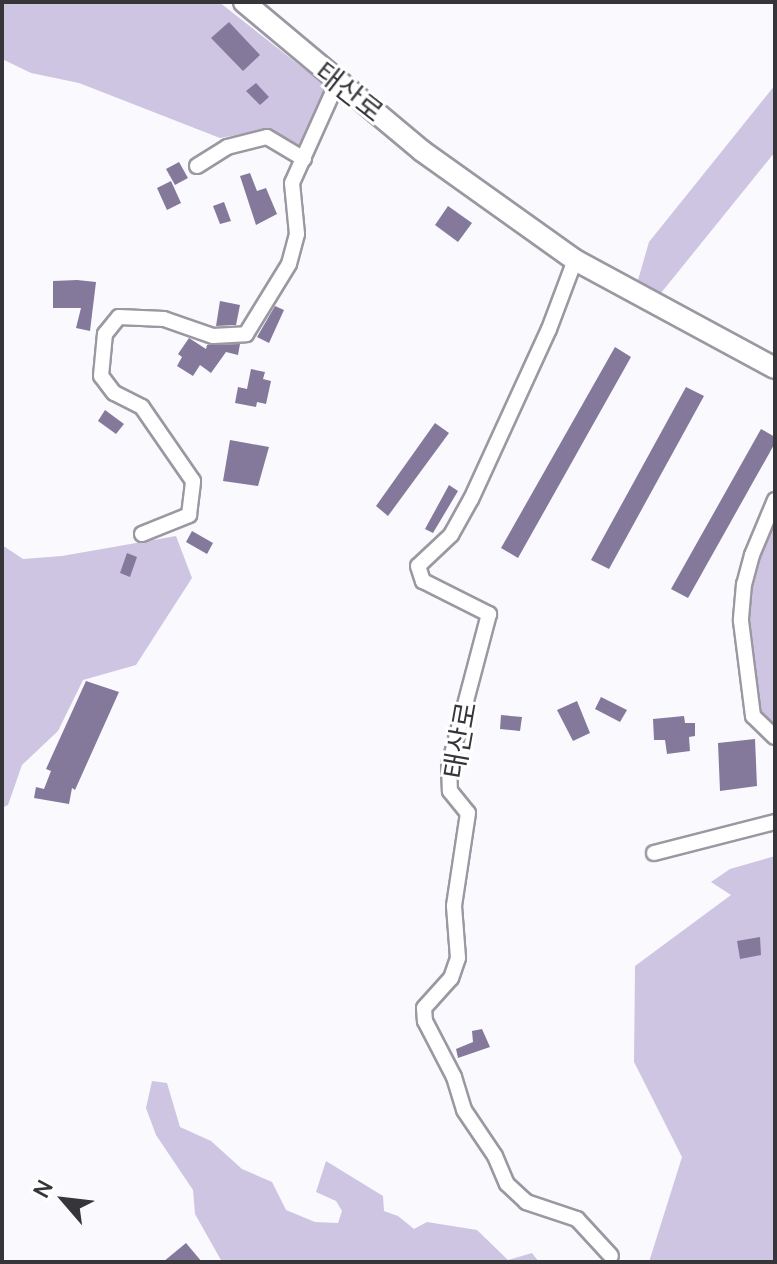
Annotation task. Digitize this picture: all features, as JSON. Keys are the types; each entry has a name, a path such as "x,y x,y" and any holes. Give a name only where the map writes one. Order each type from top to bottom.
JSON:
{"street":[{"name":"태산로","path":"244,2 337,83 435,160 575,260 775,368"},
{"path":"142,534 189,515 193,481 142,407 114,393 101,376 105,334 119,317 164,319 213,336 246,334 289,264 297,234 292,183 337,83"},
{"path":"197,166 227,147 267,137 304,159"},
{"name":"태산로","path":"575,260 549,329 471,499 451,535 418,566 423,581 489,614 449,765 450,791 468,813 454,906 458,958 451,978 424,1008 425,1021 454,1077 464,1110 495,1156 507,1184 526,1202 577,1219 611,1256"},
{"path":"775,500 748,569 741,621 753,716 775,737"},
{"path":"654,853 775,822"}],"shaded area":[{"path":"2,2 219,2 327,87 302,154 264,130 220,138 79,83 31,73 2,59"},
{"path":"775,85 775,152 661,293 638,280 649,242"},
{"path":"775,512 775,731 757,711 747,629 748,591"},
{"path":"176,536 192,578 136,665 83,680 58,731 22,765 8,805 2,808 2,545 23,559 62,556"},
{"path":"775,856 775,1262 649,1262 682,1157 634,1062 635,966 731,895 711,882 730,869"},
{"path":"152,1081 167,1083 180,1127 211,1141 242,1169 272,1182 286,1210 315,1222 338,1223 342,1211 336,1201 316,1192 326,1161 383,1196 384,1211 398,1216 414,1229 427,1222 477,1230 508,1260 532,1253 539,1262 222,1262 195,1214 193,1190 156,1135 146,1108"}],"building":[{"path":"229,22 260,55 243,71 211,38"},
{"path":"256,83 269,97 260,105 246,91"},
{"path":"179,162 188,178 175,185 166,169"},
{"path":"250,173 257,191 266,188 277,214 256,225 240,176"},
{"path":"171,181 181,203 167,210 157,188"},
{"path":"224,202 231,221 220,224 213,206"},
{"path":"448,206 472,223 458,242 435,225"},
{"path":"53,281 96,282 90,331 76,328 81,308 53,308"},
{"path":"220,301 240,305 236,325 216,326"},
{"path":"275,306 284,310 269,343 257,337"},
{"path":"189,338 206,349 207,345 240,344 238,355 226,352 211,373 200,365 193,376 177,366 182,357 178,354"},
{"path":"615,347 631,357 518,558 501,548"},
{"path":"251,369 265,372 263,379 271,381 266,404 257,402 256,407 235,403 238,387 247,389"},
{"path":"686,387 704,396 609,569 591,560"},
{"path":"105,410 124,424 116,434 98,421"},
{"path":"435,423 449,433 388,516 376,506"},
{"path":"761,429 775,437 775,443 688,598 671,589"},
{"path":"230,440 269,447 258,486 223,481"},
{"path":"449,485 458,491 433,533 425,529"},
{"path":"192,531 213,543 207,554 186,542"},
{"path":"127,553 137,557 130,577 120,573"},
{"path":"86,681 119,692 75,790 72,788 69,804 34,798 36,787 44,789 51,771 46,769"},
{"path":"601,697 627,710 620,722 595,709"},
{"path":"577,701 590,733 573,741 557,710"},
{"path":"501,715 522,717 520,731 500,729"},
{"path":"684,716 685,723 695,723 695,736 689,737 690,751 667,754 665,740 654,740 653,719"},
{"path":"755,739 757,786 720,791 718,743"},
{"path":"760,937 761,955 740,959 737,941"},
{"path":"482,1029 490,1047 458,1058 456,1049 473,1042 472,1031"},
{"path":"186,1243 202,1262 163,1262"}]}
